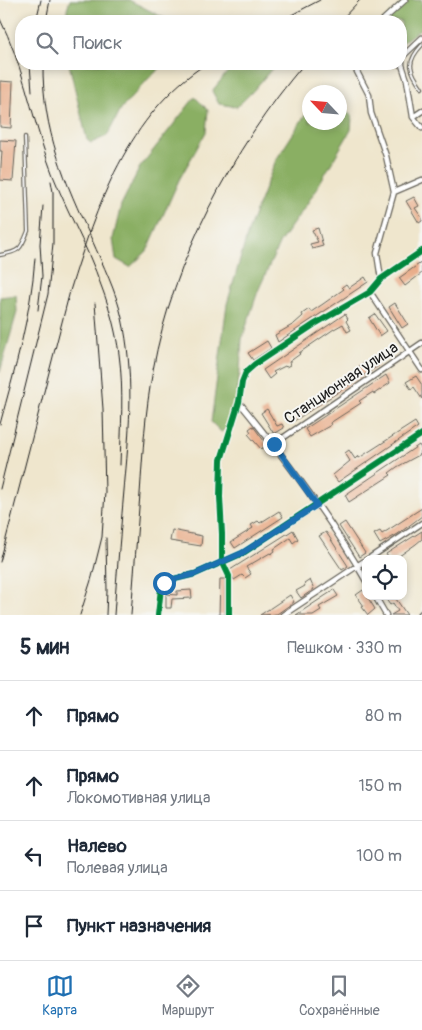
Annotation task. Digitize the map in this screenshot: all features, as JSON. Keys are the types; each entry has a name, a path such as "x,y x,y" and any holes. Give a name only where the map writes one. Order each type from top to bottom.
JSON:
{"street":[{"path":"389,15 405,0"},
{"path":"407,52 422,38"},
{"path":"356,70 369,95 370,113 386,156 394,192 377,253 381,279"},
{"path":"404,70 413,117 422,128"},
{"path":"413,117 422,111"},
{"path":"394,192 422,180"},
{"path":"229,615 229,576 222,561 221,460 246,372 315,324 370,292 381,279 422,251"},
{"path":"370,292 422,370"},
{"name":"Станционная улица","path":"274,444 422,343"},
{"path":"239,402 274,444 317,505 362,574"},
{"path":"158,615 161,588 164,583 195,574 242,553 422,434"},
{"path":"373,555 422,523"},
{"path":"283,615 362,562"},
{"path":"377,600 386,615"}],"lane":[{"path":"422,45 412,57 411,66 412,75 422,88"},
{"path":"0,255 14,253 23,245 28,231 25,137"}],"green space":[{"path":"70,0 129,0 158,15 67,15"},
{"path":"405,0 422,0 422,28 407,39 407,15 389,15"},
{"path":"70,70 158,70 121,109 107,136 91,143 87,140"},
{"path":"229,70 271,70 237,107 219,104 212,91"},
{"path":"195,97 208,110 206,132 179,180 147,251 130,267 116,259 113,239 121,205 140,167"},
{"path":"347,111 352,116 351,130 309,201 280,242 258,291 242,339 236,401 226,429 221,432 211,422 227,304 249,229 276,160 302,120 302,130 347,130"},
{"path":"16,295 17,312 0,372 0,297"}],"building":[{"path":"0,81 13,82 11,128 0,127"},
{"path":"0,140 16,141 13,181 0,180 2,151 0,151"},
{"path":"414,197 419,206 415,208 422,218 422,221 419,223 406,201"},
{"path":"318,228 323,246 312,249 310,244 318,242 312,230"},
{"path":"422,262 422,273 405,286 399,278"},
{"path":"365,277 368,282 278,342 275,335 294,324 303,316 302,314 309,309 311,312 323,304 344,289 342,287 346,284 349,288"},
{"path":"395,303 408,324 402,328 389,307"},
{"path":"345,314 348,319 346,321 351,330 347,332 343,324 334,329 299,353 289,362 290,365 273,372 275,374 269,379 263,370"},
{"path":"375,314 387,331 380,336 369,318"},
{"path":"267,341 271,348 253,360 248,353"},
{"path":"374,359 378,366 294,421 291,416 328,389 329,391 359,371 359,366 364,363 365,365"},
{"path":"386,375 390,383 359,401 361,403 330,423 331,425 310,437 305,429"},
{"path":"416,376 422,385 422,399 414,387 411,389 406,382"},
{"path":"267,409 277,426 282,424 284,428 274,434 261,413"},
{"path":"415,422 418,427 338,482 333,475 350,461 345,453 349,450 355,459 358,456 359,458"},
{"path":"253,426 267,445 261,449 248,434 251,432 249,429"},
{"path":"419,445 422,450 421,454 397,467 389,473 391,475 349,502 345,495"},
{"path":"422,508 422,516 398,534 380,544 374,534 380,531 382,534"},
{"path":"279,511 283,517 235,548 231,542 253,528 251,525 258,521 260,523"},
{"path":"345,522 365,553 359,557 339,526"},
{"path":"172,530 202,536 201,546 170,541"},
{"path":"293,530 298,539 293,543 290,538 274,549 275,551 271,554 246,567 251,574 245,578 242,575 234,580 230,570"},
{"path":"422,531 422,539 401,555 386,554"},
{"path":"326,532 348,566 342,570 319,536"},
{"path":"220,579 225,579 225,615 219,615"},
{"path":"310,580 314,589 301,598 296,591 305,586 304,584"},
{"path":"191,590 192,598 172,599 171,608 166,608 166,594 177,595 177,591"},
{"path":"334,590 338,596 319,607 321,610 313,615 296,615"},
{"path":"362,591 362,600 369,600 375,609 368,615 356,595"},
{"path":"290,595 294,602 277,614 260,615"},
{"path":"386,600 397,600 407,615 391,615 398,611 393,603 390,605"}],"railway":[{"path":"37,15 41,0"},
{"path":"47,15 50,0"},
{"path":"291,15 320,0"},
{"path":"346,15 360,0"},
{"path":"0,19 15,56"},
{"path":"20,70 53,176 96,272 112,321 119,354 121,382 120,465"},
{"path":"30,70 32,91"},
{"path":"43,70 46,111 57,155 64,176 113,288 126,338 130,398 114,615"},
{"path":"0,562 70,291 91,227 104,195 136,136 156,109 179,85 198,70"},
{"path":"131,615 143,447 148,401 162,329 175,288 209,208 253,132 299,70"},
{"path":"0,489 48,294 53,243 53,192 51,181"},
{"path":"38,310 42,276 40,244 43,206"},
{"path":"0,424 26,321 35,258"},
{"path":"80,615 102,537 105,492 103,409 95,303"},
{"path":"106,538 106,615"}],"cycle path":[{"path":"229,615 229,576 222,561 221,460 246,372 315,324 370,292 381,279 422,251"},
{"path":"158,615 161,588 164,583 195,574 243,553 422,434"}],"route":[{"path":"164,583 195,574 242,553 317,505 274,444"}]}
